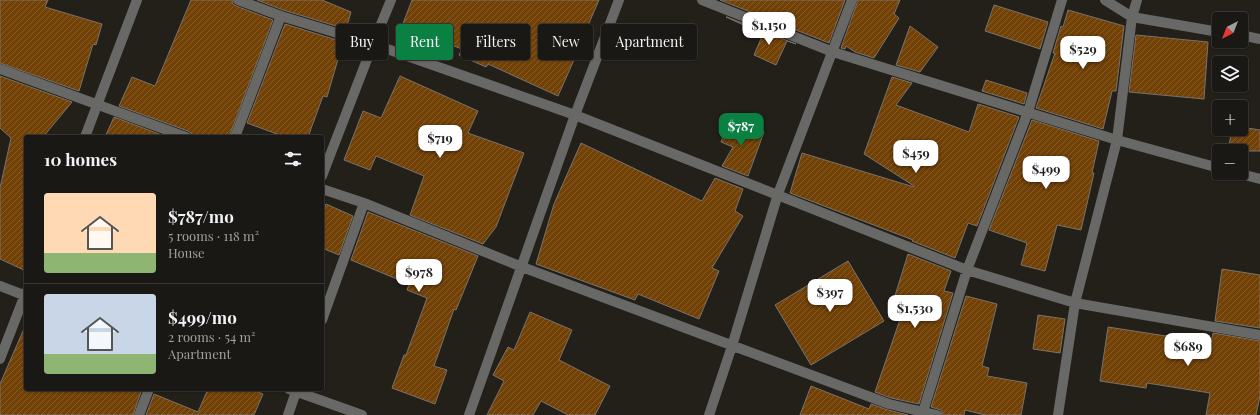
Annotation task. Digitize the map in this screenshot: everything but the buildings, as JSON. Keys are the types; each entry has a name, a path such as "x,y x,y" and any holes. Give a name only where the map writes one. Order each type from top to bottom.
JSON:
{"street":[{"path":"85,135 137,0"},
{"path":"238,0 281,16 336,33"},
{"path":"381,24 391,0"},
{"path":"469,415 575,115 619,0"},
{"path":"702,0 833,52 1117,140 1212,166"},
{"path":"709,415 732,346 778,194 852,0"},
{"path":"922,413 967,270 1028,112 1062,0"},
{"path":"1105,0 1132,17 1212,31"},
{"path":"1058,415 1075,303 1117,140 1132,17 1136,0"},
{"path":"236,135 281,16"},
{"path":"1248,36 1260,39"},
{"path":"388,49 575,115 967,270 1075,303 1260,335"},
{"path":"324,171 367,60"},
{"path":"0,69 181,135"},
{"path":"1248,176 1260,179"},
{"path":"324,189 364,203 522,267 889,404 922,413 938,415"},
{"path":"324,314 364,203"},
{"path":"0,286 24,293"},
{"path":"0,360 24,299"},
{"path":"139,415 148,391"},
{"path":"288,415 294,391"},
{"path":"297,391 362,415"}]}
